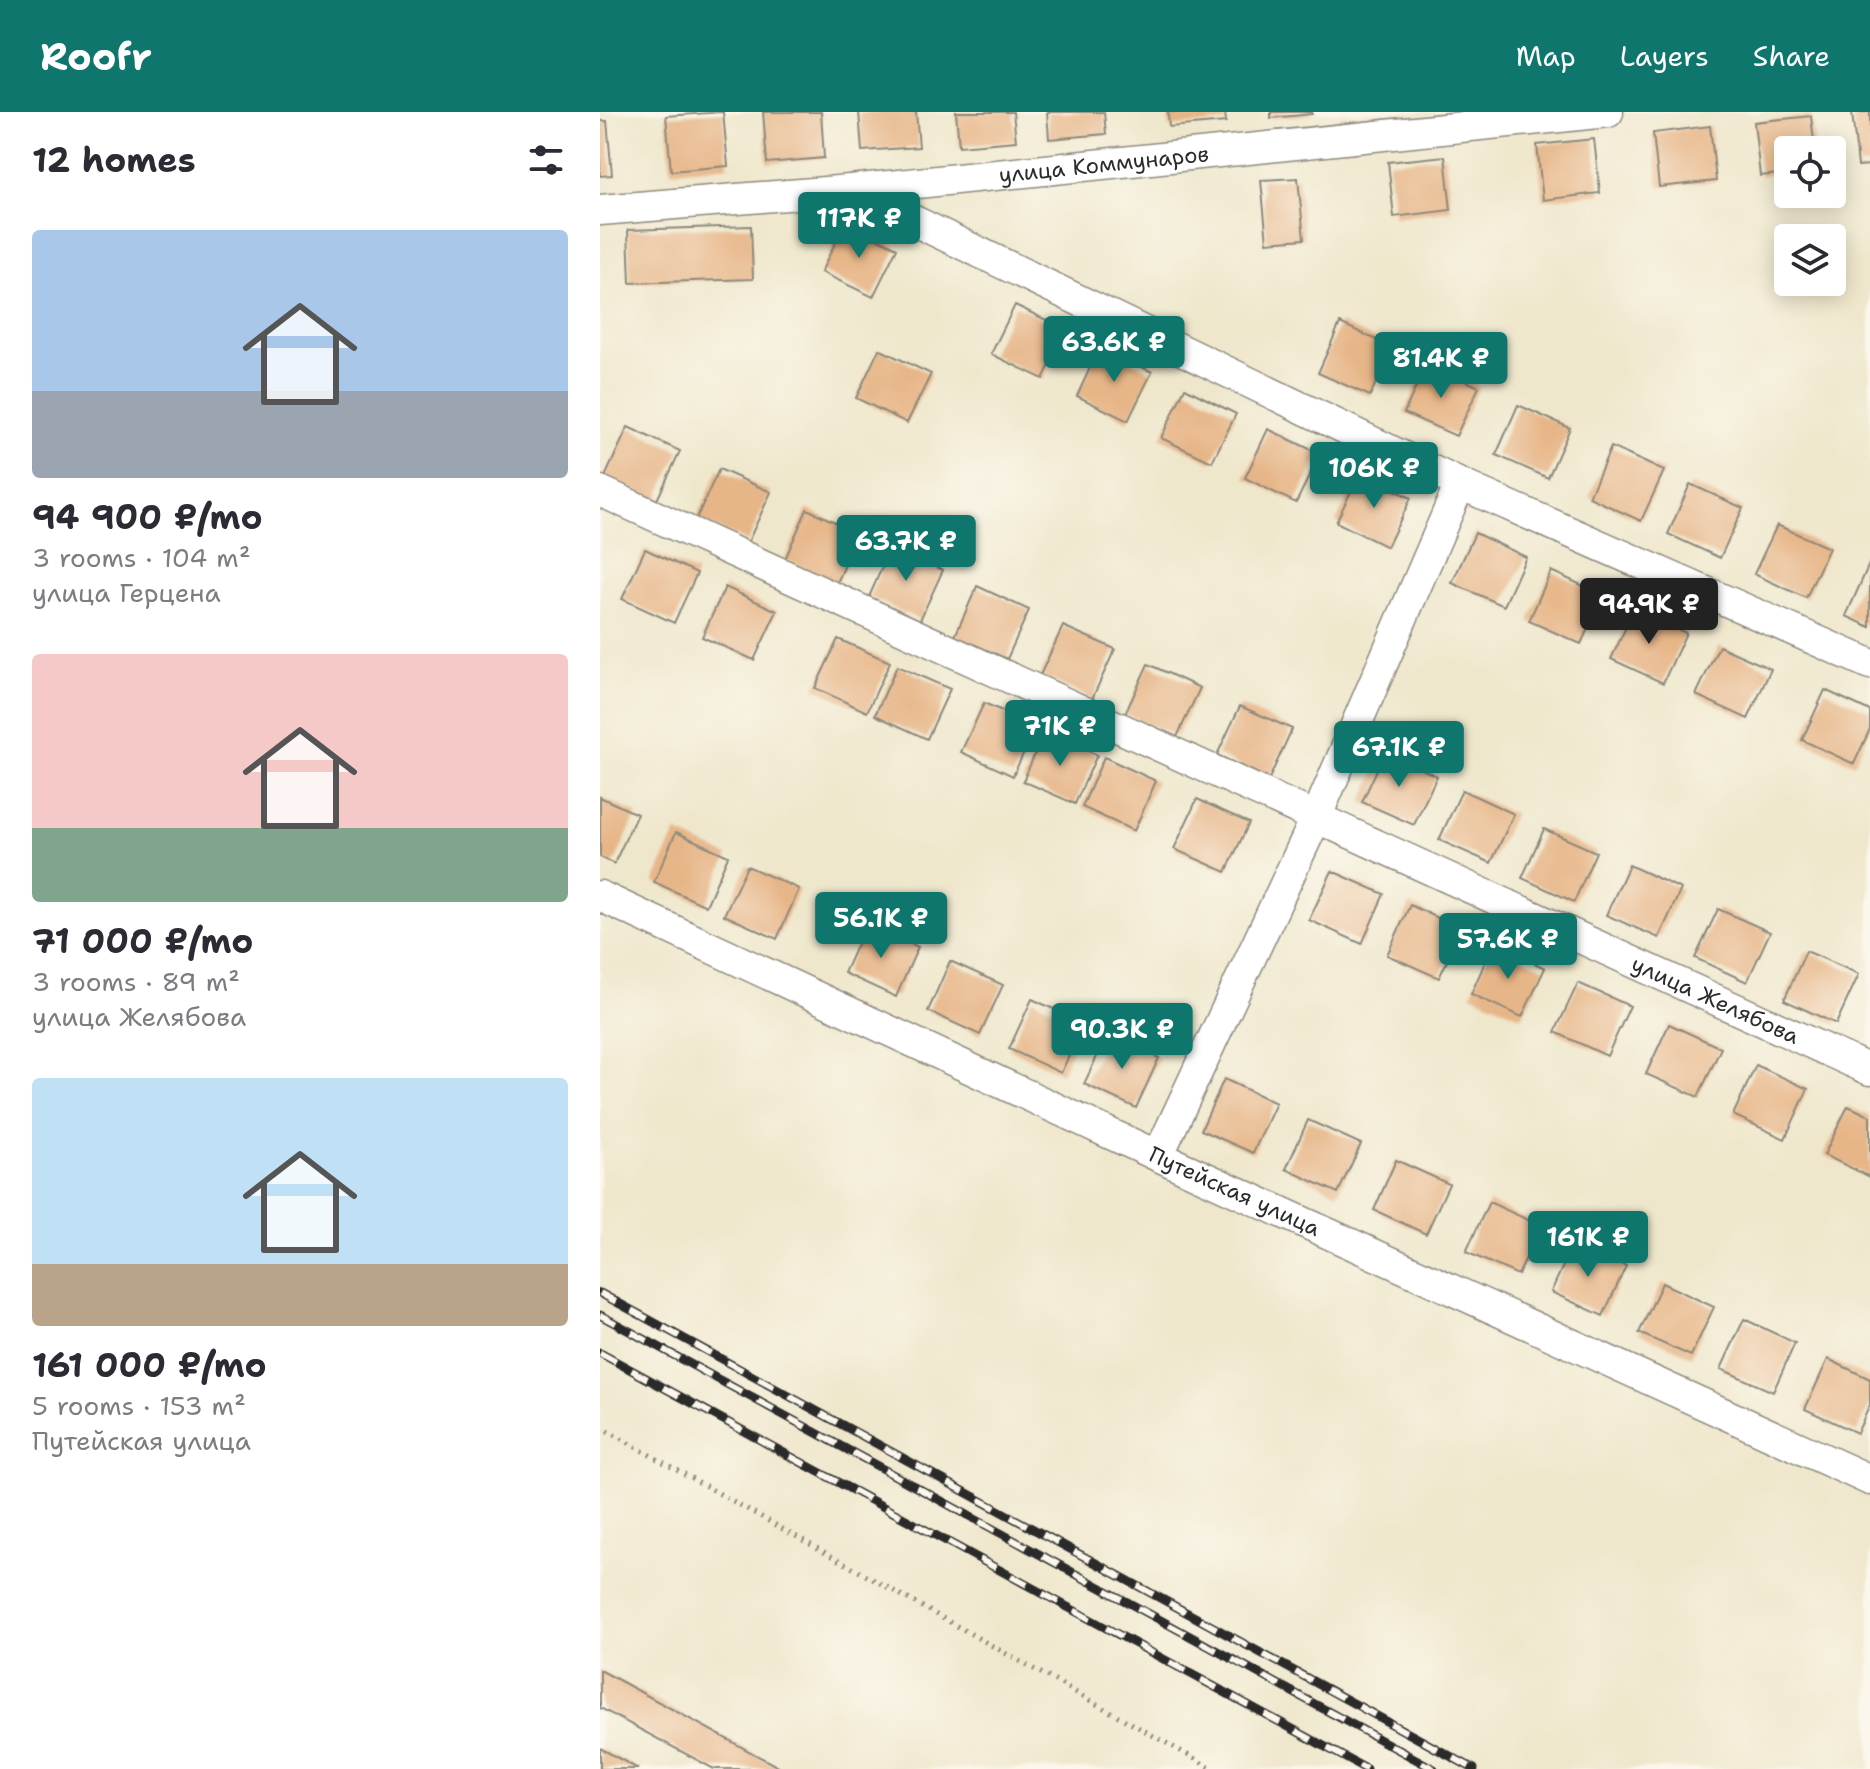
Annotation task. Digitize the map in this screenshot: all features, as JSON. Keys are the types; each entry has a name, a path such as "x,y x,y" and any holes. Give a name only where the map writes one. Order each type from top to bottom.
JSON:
{"street":[{"name":"улица Коммунаров","path":"600,210 850,190 1608,112"},
{"path":"850,190 1460,484 1870,664"},
{"path":"1158,1156 1316,818 1460,484"},
{"name":"улица Желябова","path":"600,491 1870,1070"},
{"name":"Путейская улица","path":"600,896 1158,1156 1870,1480"}],"path":[{"path":"600,1427 1213,1769"}],"building":[{"path":"723,112 728,166 671,171 666,116"},
{"path":"763,112 821,112 824,158 767,163"},
{"path":"859,112 916,112 919,147 862,151"},
{"path":"956,112 1013,112 1016,141 959,146"},
{"path":"1047,112 1104,112 1106,134 1049,139"},
{"path":"1168,112 1225,112 1226,122 1169,127"},
{"path":"1271,112 1312,112 1312,114 1271,118"},
{"path":"1852,112 1870,112 1870,165 1858,166"},
{"path":"1811,116 1813,136 1774,136 1774,174 1760,176 1754,122"},
{"path":"600,121 607,121 612,175 600,176"},
{"path":"1710,126 1716,181 1659,187 1653,133"},
{"path":"1594,139 1600,193 1543,200 1537,145"},
{"path":"1445,156 1451,210 1394,217 1388,162"},
{"path":"1298,178 1304,239 1267,242 1261,180"},
{"path":"845,223 897,248 873,297 821,272"},
{"path":"751,226 753,279 630,283 628,230"},
{"path":"1015,305 1067,330 1043,379 991,354"},
{"path":"1340,323 1392,347 1370,396 1318,373"},
{"path":"1100,346 1152,372 1128,421 1077,396"},
{"path":"879,349 931,374 907,423 856,398"},
{"path":"1427,363 1479,387 1456,436 1404,413"},
{"path":"1185,388 1236,414 1212,462 1161,438"},
{"path":"1518,405 1570,428 1548,478 1496,455"},
{"path":"628,427 680,451 657,500 605,477"},
{"path":"1268,429 1320,454 1296,503 1245,478"},
{"path":"1611,447 1664,471 1641,521 1589,497"},
{"path":"719,469 771,492 748,542 696,519"},
{"path":"1360,473 1411,498 1387,547 1336,522"},
{"path":"1690,484 1743,508 1720,558 1668,534"},
{"path":"807,509 859,533 837,583 785,559"},
{"path":"1777,525 1829,548 1806,598 1754,574"},
{"path":"1475,533 1526,557 1504,606 1452,583"},
{"path":"891,547 943,570 920,620 869,597"},
{"path":"645,549 697,573 674,623 622,599"},
{"path":"1870,562 1870,627 1846,616"},
{"path":"1551,571 1603,595 1581,644 1529,621"},
{"path":"977,586 1029,610 1007,659 955,636"},
{"path":"725,587 777,611 754,660 702,637"},
{"path":"1634,610 1686,633 1663,683 1611,659"},
{"path":"1063,626 1115,649 1092,699 1040,675"},
{"path":"838,639 890,662 867,712 815,688"},
{"path":"1719,646 1771,669 1748,719 1696,695"},
{"path":"1148,664 1200,688 1177,737 1125,714"},
{"path":"897,666 950,689 927,739 875,715"},
{"path":"1825,690 1870,711 1870,729 1854,764 1802,740"},
{"path":"984,703 1036,726 1013,776 961,752"},
{"path":"1240,706 1292,729 1269,779 1217,755"},
{"path":"1045,731 1097,755 1075,804 1023,781"},
{"path":"1385,752 1437,776 1414,825 1362,802"},
{"path":"1104,757 1156,781 1134,831 1082,807"},
{"path":"1462,790 1514,814 1491,863 1439,840"},
{"path":"600,797 637,814 614,864 600,857"},
{"path":"1197,799 1249,823 1226,872 1174,849"},
{"path":"1544,829 1596,852 1574,902 1522,878"},
{"path":"676,832 728,856 706,906 654,882"},
{"path":"1629,865 1681,889 1659,938 1606,915"},
{"path":"747,866 799,889 777,939 724,915"},
{"path":"1332,871 1384,894 1362,944 1309,920"},
{"path":"1410,905 1462,929 1439,978 1387,955"},
{"path":"1718,909 1770,932 1747,982 1695,958"},
{"path":"866,924 918,947 896,997 844,973"},
{"path":"1493,944 1545,968 1522,1017 1471,994"},
{"path":"1806,951 1859,974 1836,1024 1784,1000"},
{"path":"950,961 1003,985 980,1035 928,1011"},
{"path":"1578,983 1630,1006 1607,1056 1555,1032"},
{"path":"1032,999 1084,1023 1061,1073 1009,1049"},
{"path":"1669,1024 1721,1048 1698,1097 1646,1074"},
{"path":"1107,1035 1159,1058 1136,1108 1084,1084"},
{"path":"1756,1065 1808,1089 1785,1139 1733,1115"},
{"path":"1224,1079 1276,1103 1253,1153 1201,1130"},
{"path":"1848,1106 1870,1116 1870,1177 1824,1155"},
{"path":"1308,1120 1361,1144 1338,1193 1286,1169"},
{"path":"1396,1160 1449,1184 1426,1234 1374,1210"},
{"path":"1489,1202 1541,1226 1518,1275 1466,1252"},
{"path":"1574,1242 1626,1266 1603,1316 1551,1292"},
{"path":"1662,1283 1714,1307 1691,1356 1639,1333"},
{"path":"1744,1319 1795,1343 1773,1392 1721,1369"},
{"path":"1828,1359 1870,1379 1870,1405 1857,1433 1805,1409"},
{"path":"600,1670 782,1769 714,1769 600,1708"},
{"path":"600,1748 638,1769 600,1769"}],"railway":[{"path":"600,1293 1474,1769"},
{"path":"600,1315 1434,1769"},
{"path":"600,1353 1366,1769"}]}
